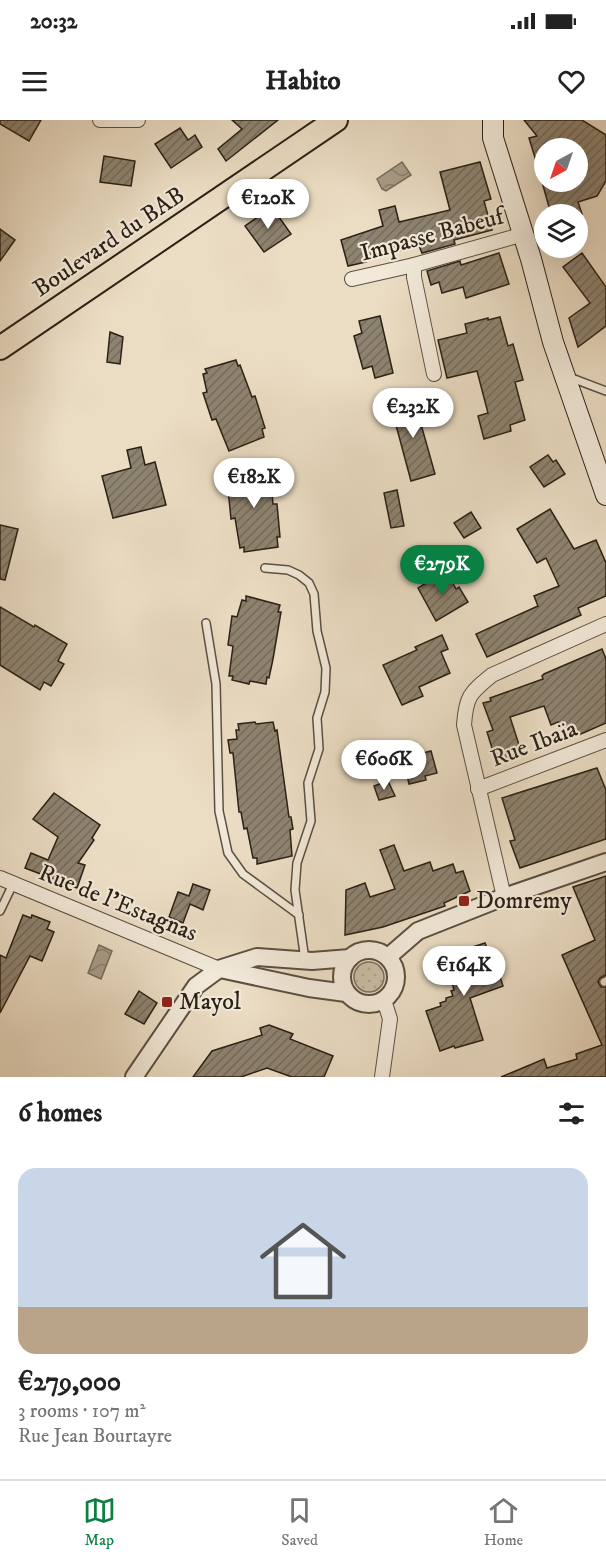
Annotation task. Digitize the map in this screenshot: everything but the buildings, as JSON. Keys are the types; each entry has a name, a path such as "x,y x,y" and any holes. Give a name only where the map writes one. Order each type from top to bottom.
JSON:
{"main road":[{"name":"Boulevard du BAB","path":"0,348 336,120"},
{"path":"479,120 491,126 524,234 553,342 606,495"}],"street":[{"path":"100,120 138,120"},
{"name":"Impasse Babeuf","path":"352,279 414,265 524,234"},
{"path":"414,265 414,277 434,374"},
{"path":"504,897 464,725 466,703 477,687 492,675 606,624"},
{"name":"Rue Ibaïa","path":"478,789 606,740"},
{"path":"388,957 418,931 504,897 606,862"},
{"name":"Rue de l'Estagnas","path":"7,881 219,969"},
{"path":"134,1077 195,986 219,969 257,957 305,960 350,958 364,950 381,953 388,957 393,964 396,980 394,988 384,1000 368,1005 360,1003 346,993 309,988 219,969"},
{"path":"346,993 341,978 342,971 350,958"},
{"path":"382,1077 390,1019 384,1000"}],"lane":[{"path":"565,376 606,391"},
{"path":"265,568 288,570 309,584 314,594 316,631 326,668 325,692 317,718 319,749 308,783 312,821 297,863 295,890 305,960"},
{"path":"206,622 216,684 219,811 228,853 243,874 299,915"},
{"path":"0,911 7,881"}],"shaded area":[{"path":"369,962 380,966 384,977 380,988 369,992 358,988 354,977 358,966"}],"water":[{"path":"402,162 411,175 386,191 382,189 377,179"},
{"path":"99,945 112,951 101,979 88,973"}],"place":[{"name":"Domremy","path":"464,901"},
{"name":"Mayol","path":"167,1002"}]}
